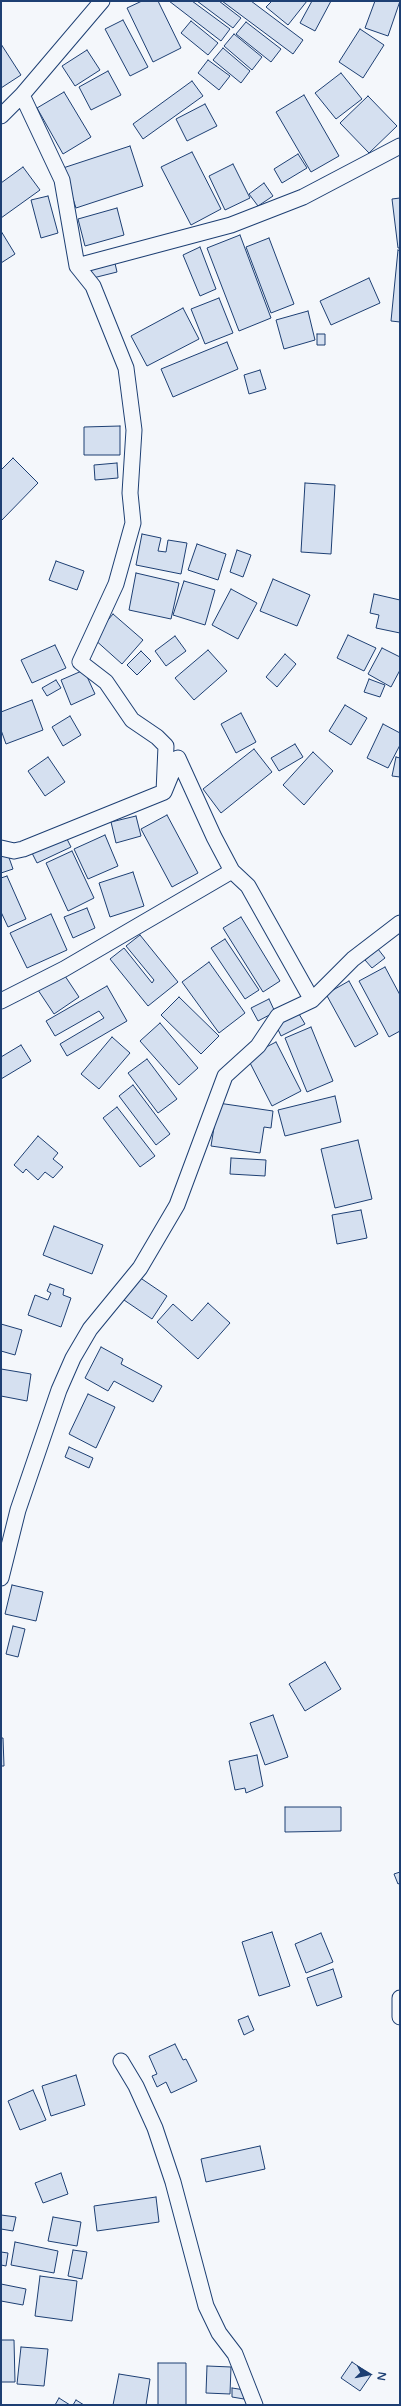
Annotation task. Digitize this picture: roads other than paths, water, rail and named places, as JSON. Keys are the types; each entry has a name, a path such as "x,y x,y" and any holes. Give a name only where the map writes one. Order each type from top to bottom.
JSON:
{"street":[{"path":"1,116 22,95 102,1"},
{"path":"22,95 62,180 77,266 93,286 126,368 134,430 130,493 133,523 116,584 80,662 106,682 132,720 157,737 166,746 164,792"},
{"path":"77,266 231,225 303,197 400,146"},
{"path":"1,848 14,851 23,849 164,792 178,758 214,837 232,871 248,886 312,1000"},
{"path":"1,1001 64,969 232,871"},
{"path":"1,1578 18,1510 62,1384 90,1329 140,1268 177,1205 225,1076 258,1046 278,1016 312,1000 353,959 400,923"},
{"path":"400,1998 400,2017"},
{"path":"121,2061 136,2086 159,2141 173,2182 206,2306 219,2333 235,2354 255,2405"}]}
